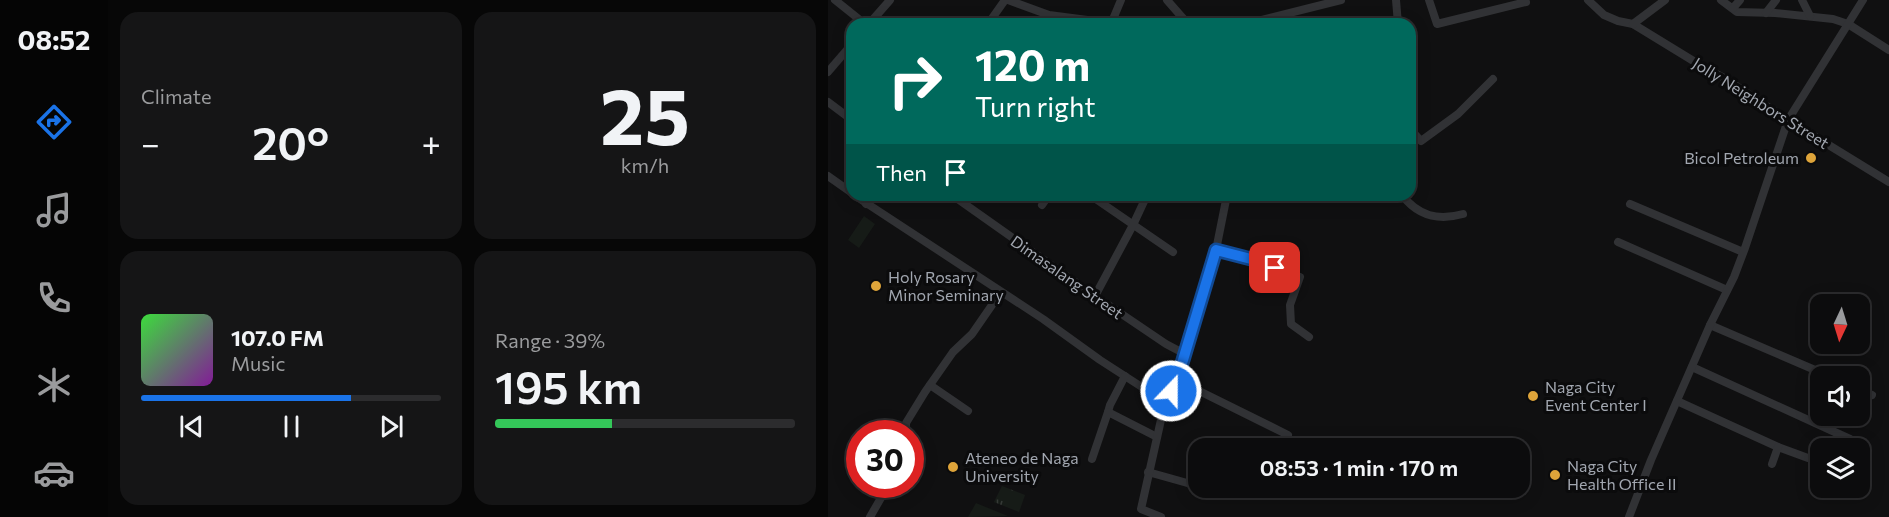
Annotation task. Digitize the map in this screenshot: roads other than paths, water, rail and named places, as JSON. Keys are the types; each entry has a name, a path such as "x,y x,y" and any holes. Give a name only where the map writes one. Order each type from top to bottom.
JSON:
{"street":[{"path":"835,0 859,18"},
{"path":"873,18 890,0"},
{"path":"993,18 1007,0 1049,15 1067,18"},
{"path":"1113,18 1120,0"},
{"path":"1167,0 1183,18"},
{"path":"1274,18 1341,0"},
{"path":"1396,0 1398,18"},
{"path":"1430,0 1437,24 1526,2"},
{"name":"Jolly Neighbors Street","path":"1588,0 1604,15 1633,24 1726,79 1889,182"},
{"path":"1633,24 1665,0"},
{"path":"1721,0 1737,12 1833,19 1848,24 1889,50"},
{"path":"1733,8 1740,0"},
{"path":"1766,13 1776,0"},
{"path":"1802,0 1810,16"},
{"path":"1629,517 1743,252 1788,120 1863,0"},
{"path":"828,72 846,51"},
{"path":"1416,137 1421,141 1458,114 1492,79"},
{"path":"828,102 846,116"},
{"path":"828,176 846,189"},
{"path":"862,201 1165,402"},
{"name":"Dimasalang Street","path":"960,201 1095,296 1166,344 1185,354"},
{"path":"1042,205 1045,201"},
{"path":"1099,201 1173,252"},
{"path":"1095,296 1144,201"},
{"path":"1161,517 1141,509 1165,402 1177,380 1185,354 1216,250 1226,201"},
{"path":"1408,201 1416,210 1431,217 1452,217 1463,214"},
{"path":"1630,204 1743,252"},
{"path":"1618,242 1727,290"},
{"path":"1216,250 1251,259 1300,277 1290,305 1291,324 1309,337"},
{"path":"908,420 953,352 972,334 1001,292"},
{"path":"1710,325 1810,368"},
{"path":"1692,367 1848,438"},
{"path":"1092,459 1110,405 1125,376"},
{"path":"1177,380 1288,435"},
{"path":"930,385 968,411"},
{"path":"1677,401 1778,447 1808,458"},
{"path":"1108,412 1157,437"},
{"path":"1772,464 1778,447"},
{"path":"1149,472 1188,483"},
{"path":"870,517 881,498"}],"place":[{"name":"Bicol Petroleum","path":"1811,158"},
{"name":"Holy Rosary Minor Seminary","path":"876,286"},
{"name":"Naga City Event Center I","path":"1533,396"},
{"name":"Ateneo de Naga University","path":"953,467"},
{"name":"Naga City Health Office II","path":"1555,475"}]}
